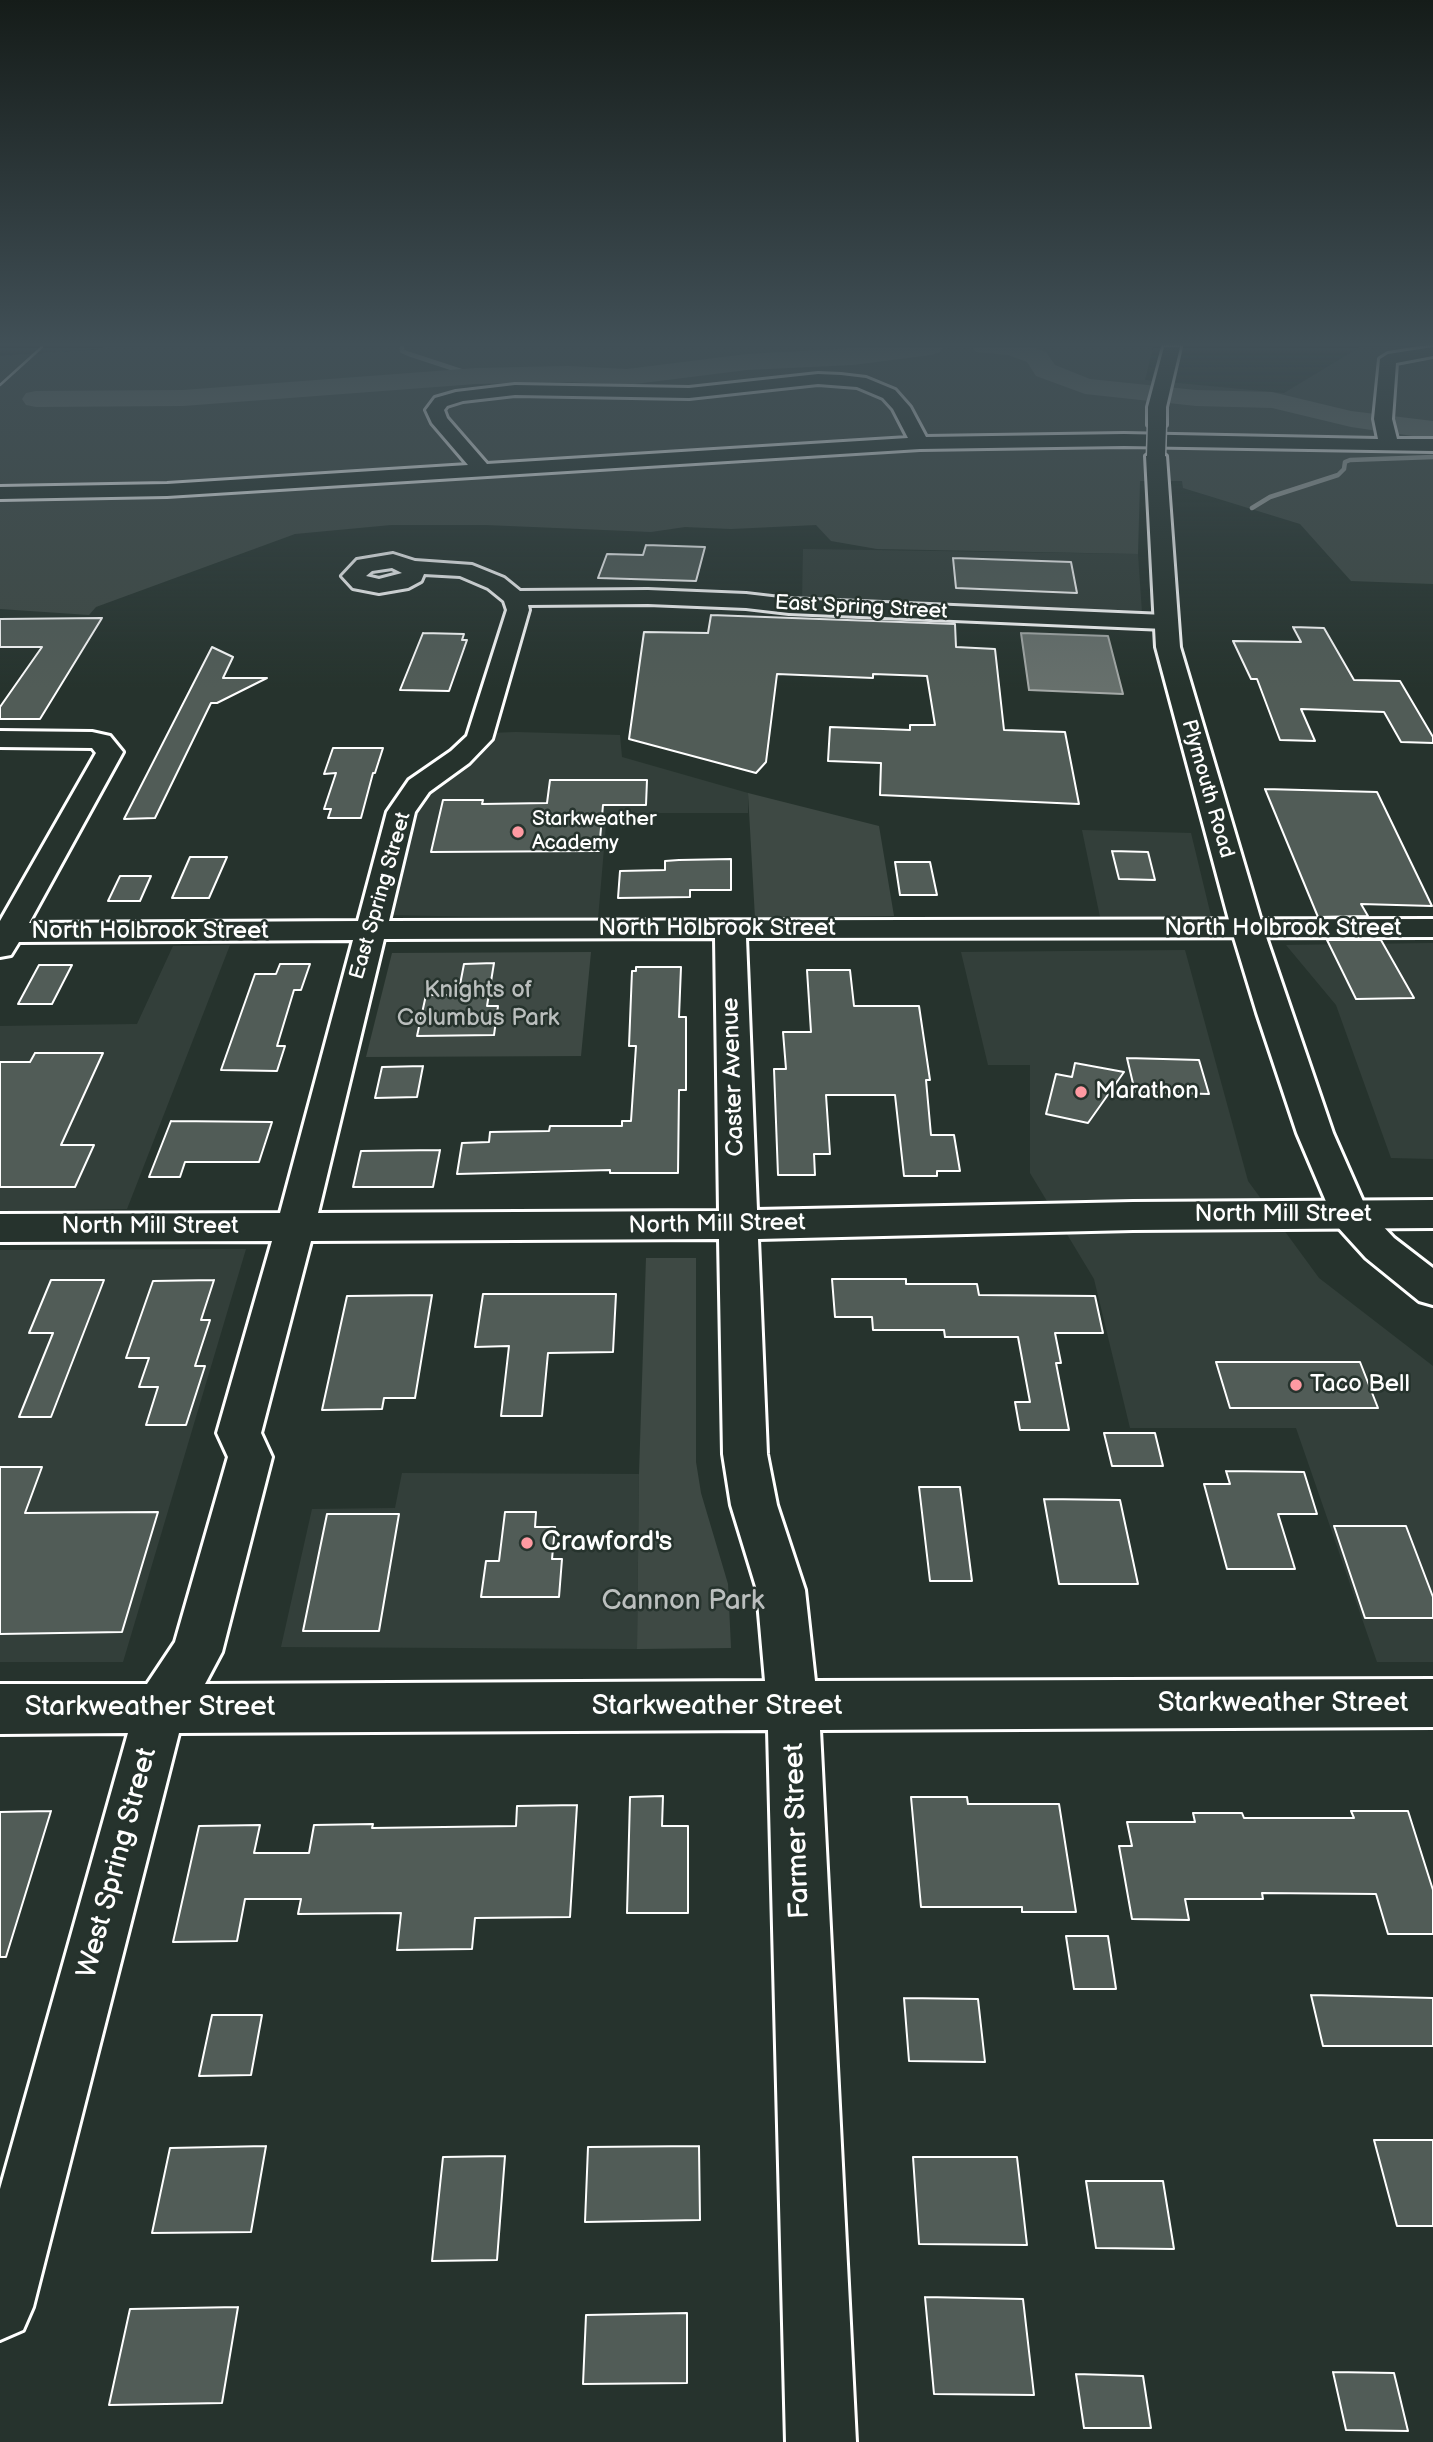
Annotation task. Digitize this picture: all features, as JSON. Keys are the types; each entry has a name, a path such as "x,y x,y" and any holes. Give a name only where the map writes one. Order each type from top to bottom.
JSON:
{"street":[{"path":"474,461 482,470"},
{"path":"0,493 167,490 629,461"},
{"name":"Plymouth Road","path":"1156,461 1165,622 1180,696 1202,764 1248,930 1314,1133 1350,1215 1380,1248 1433,1290"},
{"path":"413,567 464,570 496,583 515,598"},
{"name":"East Spring Street","path":"295,1227 401,812 419,786 460,757 479,739 518,610 515,598 668,598 747,601 803,607 1165,622"},
{"path":"0,739 81,739 101,742 109,748 109,757 3,938"},
{"name":"Caster Avenue","path":"730,929 740,1225"},
{"name":"North Holbrook Street","path":"3,938 369,931 1433,929"},
{"name":"North Mill Street","path":"0,1228 740,1225 1133,1216 1433,1214"},
{"name":"Farmer Street","path":"740,1225 745,1454 754,1505 781,1590 793,1707 821,2442"},
{"name":"West Spring Street","path":"0,2307 160,1708 197,1652 250,1457 240,1433 295,1227"},
{"name":"Starkweather Street","path":"0,1709 1433,1703"}],"shaded area":[{"path":"803,549 1138,554 1142,613 802,601"},
{"path":"1021,633 1108,636 1123,694 1029,690"},
{"path":"490,733 620,735 622,757 748,793 748,813 607,813 598,919 385,915 405,827 419,798 481,756"},
{"path":"1082,830 1191,833 1211,916 1100,917"},
{"path":"1433,943 1433,1159 1391,1158 1336,1005 1286,945"},
{"path":"230,945 127,1209 0,1211 0,1026 137,1024 173,946"},
{"path":"1185,950 1248,1181 1319,1278 1433,1366 1433,1662 1377,1662 1296,1428 1130,1428 1094,1279 1030,1173 1030,1065 988,1065 961,952"},
{"path":"246,1249 123,1662 0,1662 0,1250"},
{"path":"402,1473 639,1474 637,1649 281,1647 312,1509 395,1508"}],"green space":[{"path":"0,461 1433,461 1433,584 1351,581 1300,524 1183,488 1182,481 1140,481 1138,554 877,549 831,541 816,525 731,529 685,527 651,532 486,525 391,525 295,534 96,607 89,615 0,609"},
{"path":"748,793 879,826 894,916 755,918"},
{"name":"Knights of Columbus Park","path":"591,952 581,1056 366,1057 392,953"},
{"name":"Cannon Park","path":"646,1258 696,1258 696,1462 701,1493 728,1584 731,1648 637,1649"}],"building":[{"path":"646,545 705,547 696,581 598,578 607,554 643,555"},
{"path":"953,558 1071,562 1077,593 956,588"},
{"path":"711,615 955,624 956,647 995,649 1004,730 1065,732 1079,804 880,795 881,763 828,761 830,727 910,730 910,725 935,725 927,676 873,674 873,678 777,674 766,762 756,773 629,739 644,632 708,633"},
{"path":"102,618 40,719 0,719 0,707 42,647 0,647 0,619"},
{"path":"1293,627 1324,628 1354,680 1400,681 1433,737 1433,743 1401,742 1384,712 1301,709 1315,741 1280,740 1257,679 1251,679 1233,641 1301,642"},
{"path":"423,633 464,634 462,640 467,640 449,691 400,690"},
{"path":"212,647 233,657 223,678 267,678 217,703 211,703 155,818 124,819"},
{"path":"333,748 383,748 361,818 328,818 331,809 324,809 336,773 324,774"},
{"name":"Starkweather Academy","path":"550,780 647,780 646,805 603,805 599,851 431,852 443,800 483,800 482,804 547,803"},
{"path":"1265,789 1377,792 1432,906 1361,904 1368,916 1318,917"},
{"path":"1112,851 1148,852 1155,880 1119,879"},
{"path":"190,857 227,857 209,898 172,898"},
{"path":"731,859 731,890 690,890 690,897 618,898 620,871 665,870 665,861"},
{"path":"895,862 930,862 937,895 900,895"},
{"path":"120,876 151,876 140,901 108,901"},
{"path":"1327,940 1381,940 1414,998 1356,999"},
{"path":"494,963 487,1006 498,1006 494,1035 417,1036 426,995 458,995 464,964"},
{"path":"280,964 310,964 301,990 294,990 277,1046 285,1046 277,1071 221,1070 255,974 276,974"},
{"path":"39,965 72,965 52,1004 18,1004"},
{"path":"636,967 681,967 679,1017 686,1017 686,1090 679,1090 678,1173 610,1173 610,1170 457,1174 462,1143 489,1142 490,1132 549,1131 550,1126 622,1126 622,1121 631,1121 636,1046 629,1046 632,971 636,971"},
{"path":"807,970 850,970 854,1006 919,1006 930,1080 926,1080 931,1135 954,1135 960,1171 937,1171 937,1176 904,1176 895,1095 826,1095 830,1154 814,1154 815,1175 778,1175 774,1069 786,1069 783,1032 811,1032"},
{"path":"35,1053 103,1053 61,1145 94,1145 75,1187 0,1187 0,1062 30,1062"},
{"path":"1127,1058 1199,1060 1209,1094 1135,1092"},
{"path":"1075,1063 1124,1072 1088,1123 1046,1114 1056,1074 1072,1077"},
{"path":"423,1066 417,1097 375,1098 382,1067"},
{"path":"171,1121 272,1122 259,1162 185,1162 180,1177 149,1177"},
{"path":"440,1150 433,1187 353,1187 361,1151"},
{"path":"832,1279 906,1279 906,1284 977,1284 979,1295 1095,1296 1103,1333 1055,1333 1061,1363 1056,1363 1069,1430 1020,1430 1015,1402 1030,1402 1018,1337 945,1337 944,1330 873,1330 872,1317 835,1317"},
{"path":"51,1280 104,1280 51,1417 19,1417 53,1333 29,1333"},
{"path":"214,1280 201,1320 210,1320 195,1366 205,1366 186,1425 146,1425 158,1387 139,1387 149,1358 126,1358 153,1281"},
{"path":"483,1294 616,1294 613,1352 548,1353 542,1416 501,1416 509,1346 475,1347"},
{"path":"432,1295 415,1398 384,1398 382,1409 322,1410 347,1296"},
{"name":"Taco Bell","path":"1216,1362 1360,1362 1378,1408 1230,1408"},
{"path":"1104,1433 1155,1433 1163,1466 1112,1466"},
{"path":"0,1467 42,1467 25,1513 158,1512 122,1632 0,1634"},
{"path":"1226,1471 1304,1472 1317,1514 1278,1514 1295,1569 1227,1569 1204,1484 1230,1484"},
{"path":"919,1487 960,1487 972,1581 930,1581"},
{"path":"1044,1499 1120,1500 1138,1584 1059,1584"},
{"name":"Crawford's","path":"505,1512 536,1512 535,1527 555,1527 552,1559 562,1559 559,1597 481,1597 486,1561 499,1561"},
{"path":"327,1514 399,1514 379,1631 303,1631"},
{"path":"1334,1526 1406,1526 1433,1597 1433,1618 1365,1618"},
{"path":"663,1796 662,1826 688,1826 688,1913 627,1913 630,1797"},
{"path":"911,1797 967,1797 968,1804 1059,1804 1076,1912 1022,1912 1022,1907 921,1907"},
{"path":"577,1805 570,1917 475,1918 472,1949 397,1950 401,1913 298,1914 301,1899 245,1899 237,1941 173,1942 199,1826 260,1825 254,1853 309,1853 314,1825 373,1824 372,1828 516,1826 517,1806"},
{"path":"51,1811 6,1957 0,1957 0,1812"},
{"path":"1351,1811 1408,1811 1433,1890 1433,1934 1388,1934 1376,1894 1262,1893 1263,1899 1185,1899 1189,1920 1132,1919 1119,1846 1132,1846 1127,1822 1195,1822 1193,1813 1242,1813 1244,1818 1354,1818"},
{"path":"1066,1936 1108,1936 1116,1989 1074,1989"},
{"path":"1311,1995 1433,1998 1433,2046 1323,2046"},
{"path":"904,1998 978,1999 985,2062 909,2061"},
{"path":"212,2015 262,2015 251,2075 199,2076"},
{"path":"1374,2140 1433,2140 1433,2226 1397,2226"},
{"path":"266,2146 251,2232 152,2233 170,2148"},
{"path":"699,2146 700,2220 585,2222 588,2147"},
{"path":"505,2156 497,2260 432,2261 443,2157"},
{"path":"913,2157 1017,2157 1027,2245 919,2244"},
{"path":"1086,2181 1163,2181 1174,2249 1096,2248"},
{"path":"925,2297 1023,2299 1034,2395 934,2394"},
{"path":"238,2307 222,2403 109,2405 130,2309"},
{"path":"687,2313 687,2383 583,2384 586,2315"},
{"path":"1333,2372 1394,2373 1408,2431 1346,2430"},
{"path":"1076,2374 1143,2376 1151,2428 1084,2428"}],"waterway":[{"path":"1252,508 1270,497 1338,475 1348,461"}],"place":[{"name":"Starkweather Academy","path":"518,832"},
{"name":"Marathon","path":"1081,1092"},
{"name":"Taco Bell","path":"1296,1385"},
{"name":"Crawford's","path":"527,1543"}]}
